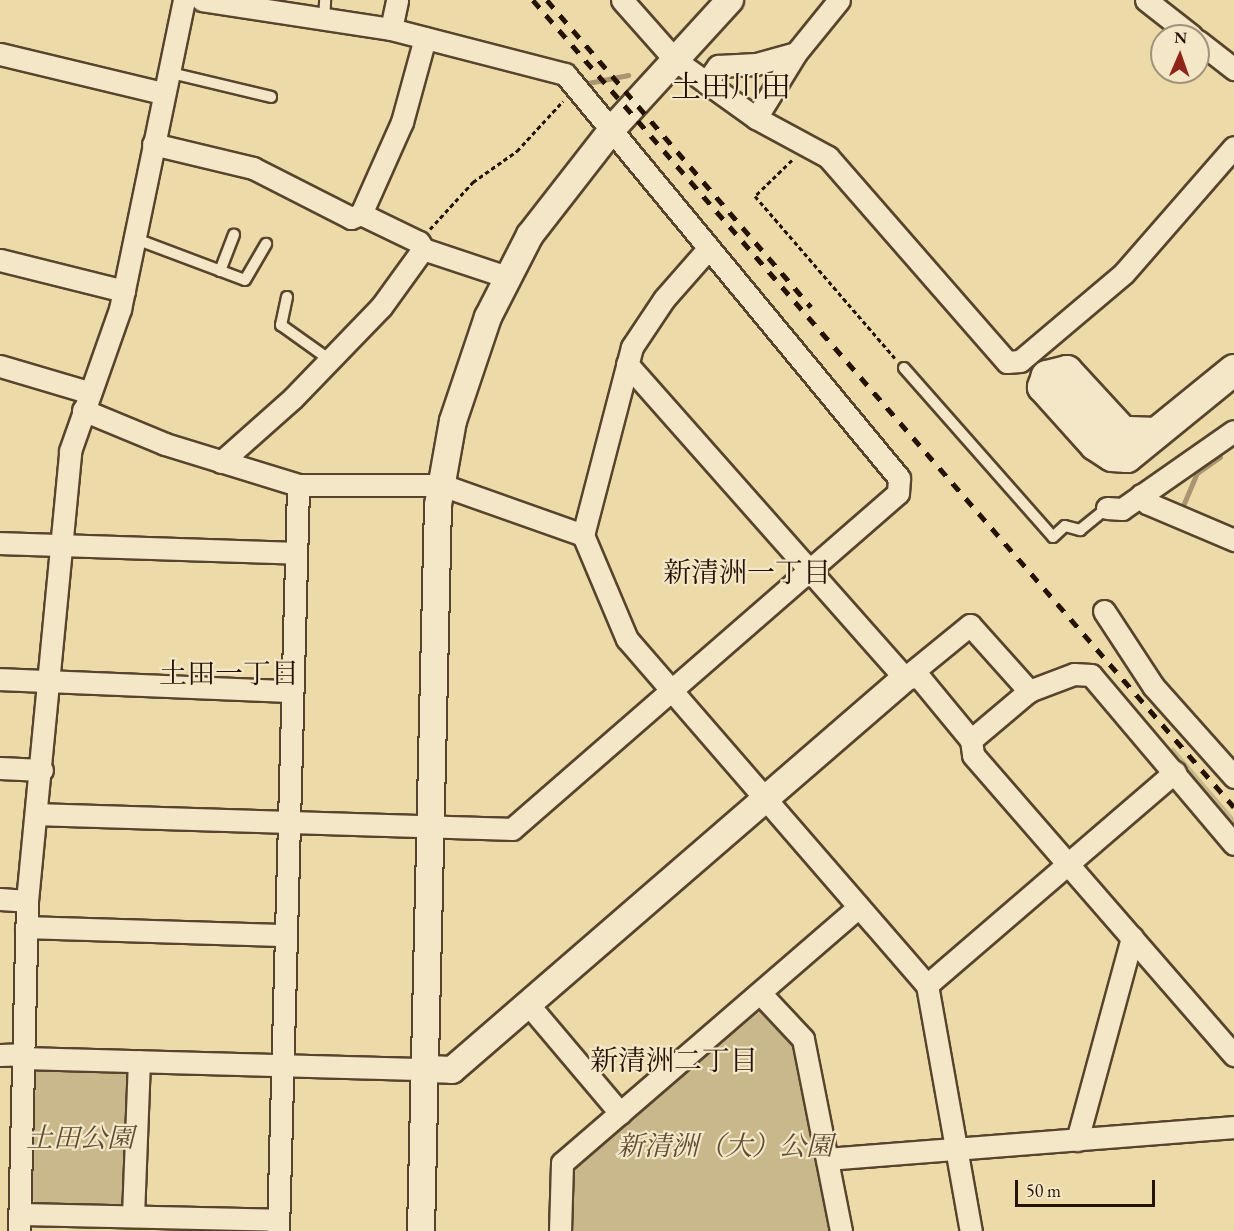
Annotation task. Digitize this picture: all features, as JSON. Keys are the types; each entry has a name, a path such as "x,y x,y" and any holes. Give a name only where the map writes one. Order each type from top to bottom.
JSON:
{"main road":[{"path":"1156,433 1234,370"}],"street":[{"path":"184,0 167,72 124,291 108,353 85,401 70,451 58,546 46,683 42,770 27,900 20,1222 133,1216 278,1225 298,485"},
{"path":"36,814 512,829 898,493 899,478 707,250 614,127 565,74 391,29 324,22 254,5 202,0"},
{"path":"391,29 397,0"},
{"path":"622,0 675,60 756,118 828,157 1007,362 1020,361 1124,273 1231,157"},
{"path":"421,1231 427,1069 430,825 442,485 471,359 507,277 552,203 614,127 730,0"},
{"path":"756,118 796,53 839,0"},
{"path":"1146,0 1177,24"},
{"path":"153,144 253,168 351,218 362,214 402,122 425,38"},
{"path":"1210,50 1234,69"},
{"path":"706,82 718,66 756,64 796,53"},
{"path":"0,54 163,93"},
{"path":"362,214 421,245 507,277"},
{"path":"221,462 330,360 381,307 421,245"},
{"path":"707,250 664,299 627,364 583,535 627,639 927,984 954,1149 971,1231"},
{"path":"0,260 124,291"},
{"path":"627,364 807,574 905,678"},
{"path":"0,366 221,462 298,485 442,485 583,535"},
{"path":"1107,508 1122,509 1234,431"},
{"path":"1141,495 1147,503 1234,540"},
{"path":"0,543 295,553"},
{"path":"1104,611 1153,686 1234,777"},
{"path":"0,1055 452,1070 905,678 970,625 1029,690"},
{"path":"971,740 1029,690 1074,674 1091,675 1234,844"},
{"path":"905,678 920,677 971,740 973,755 1234,1055"},
{"path":"0,679 46,683 291,692"},
{"path":"1209,750 1234,760"},
{"path":"0,768 42,770"},
{"path":"927,984 1175,772"},
{"path":"0,899 27,900"},
{"path":"561,1231 562,1163 859,907"},
{"path":"26,927 285,935"},
{"path":"1077,1140 1132,937"},
{"path":"760,993 803,1039 841,1231"},
{"path":"528,1004 620,1113"},
{"path":"133,1216 139,1061"},
{"path":"827,1159 1234,1127"}],"lane":[{"path":"324,22 325,0"},
{"path":"167,72 271,97"},
{"path":"220,271 234,235"},
{"path":"136,239 245,280 266,244"},
{"path":"287,297 281,326 330,360"},
{"path":"904,368 1053,537 1065,526 1080,530 1107,508"}],"path":[{"path":"421,245 473,182 547,122 576,84"},
{"path":"807,146 755,196 904,368"}],"green space":[{"path":"1173,747 1234,818 1234,829 1170,750"},
{"name":"新清洲（大）公園","path":"752,1009 761,1009 792,1044 830,1231 568,1231 570,1168"},
{"name":"土田公園","path":"36,1071 126,1073 126,1201 121,1207 38,1205 31,1198"}],"waterway":[{"path":"588,83 628,75"},
{"path":"1182,508 1197,473 1220,457"}],"railway":[{"path":"533,0 1234,807"},
{"path":"547,0 811,307"}],"district":[{"name":"土田川田","path":"731,87"},
{"name":"新清洲一丁目","path":"747,572"},
{"name":"土田一丁目","path":"229,673"},
{"name":"新清洲二丁目","path":"674,1060"}]}
